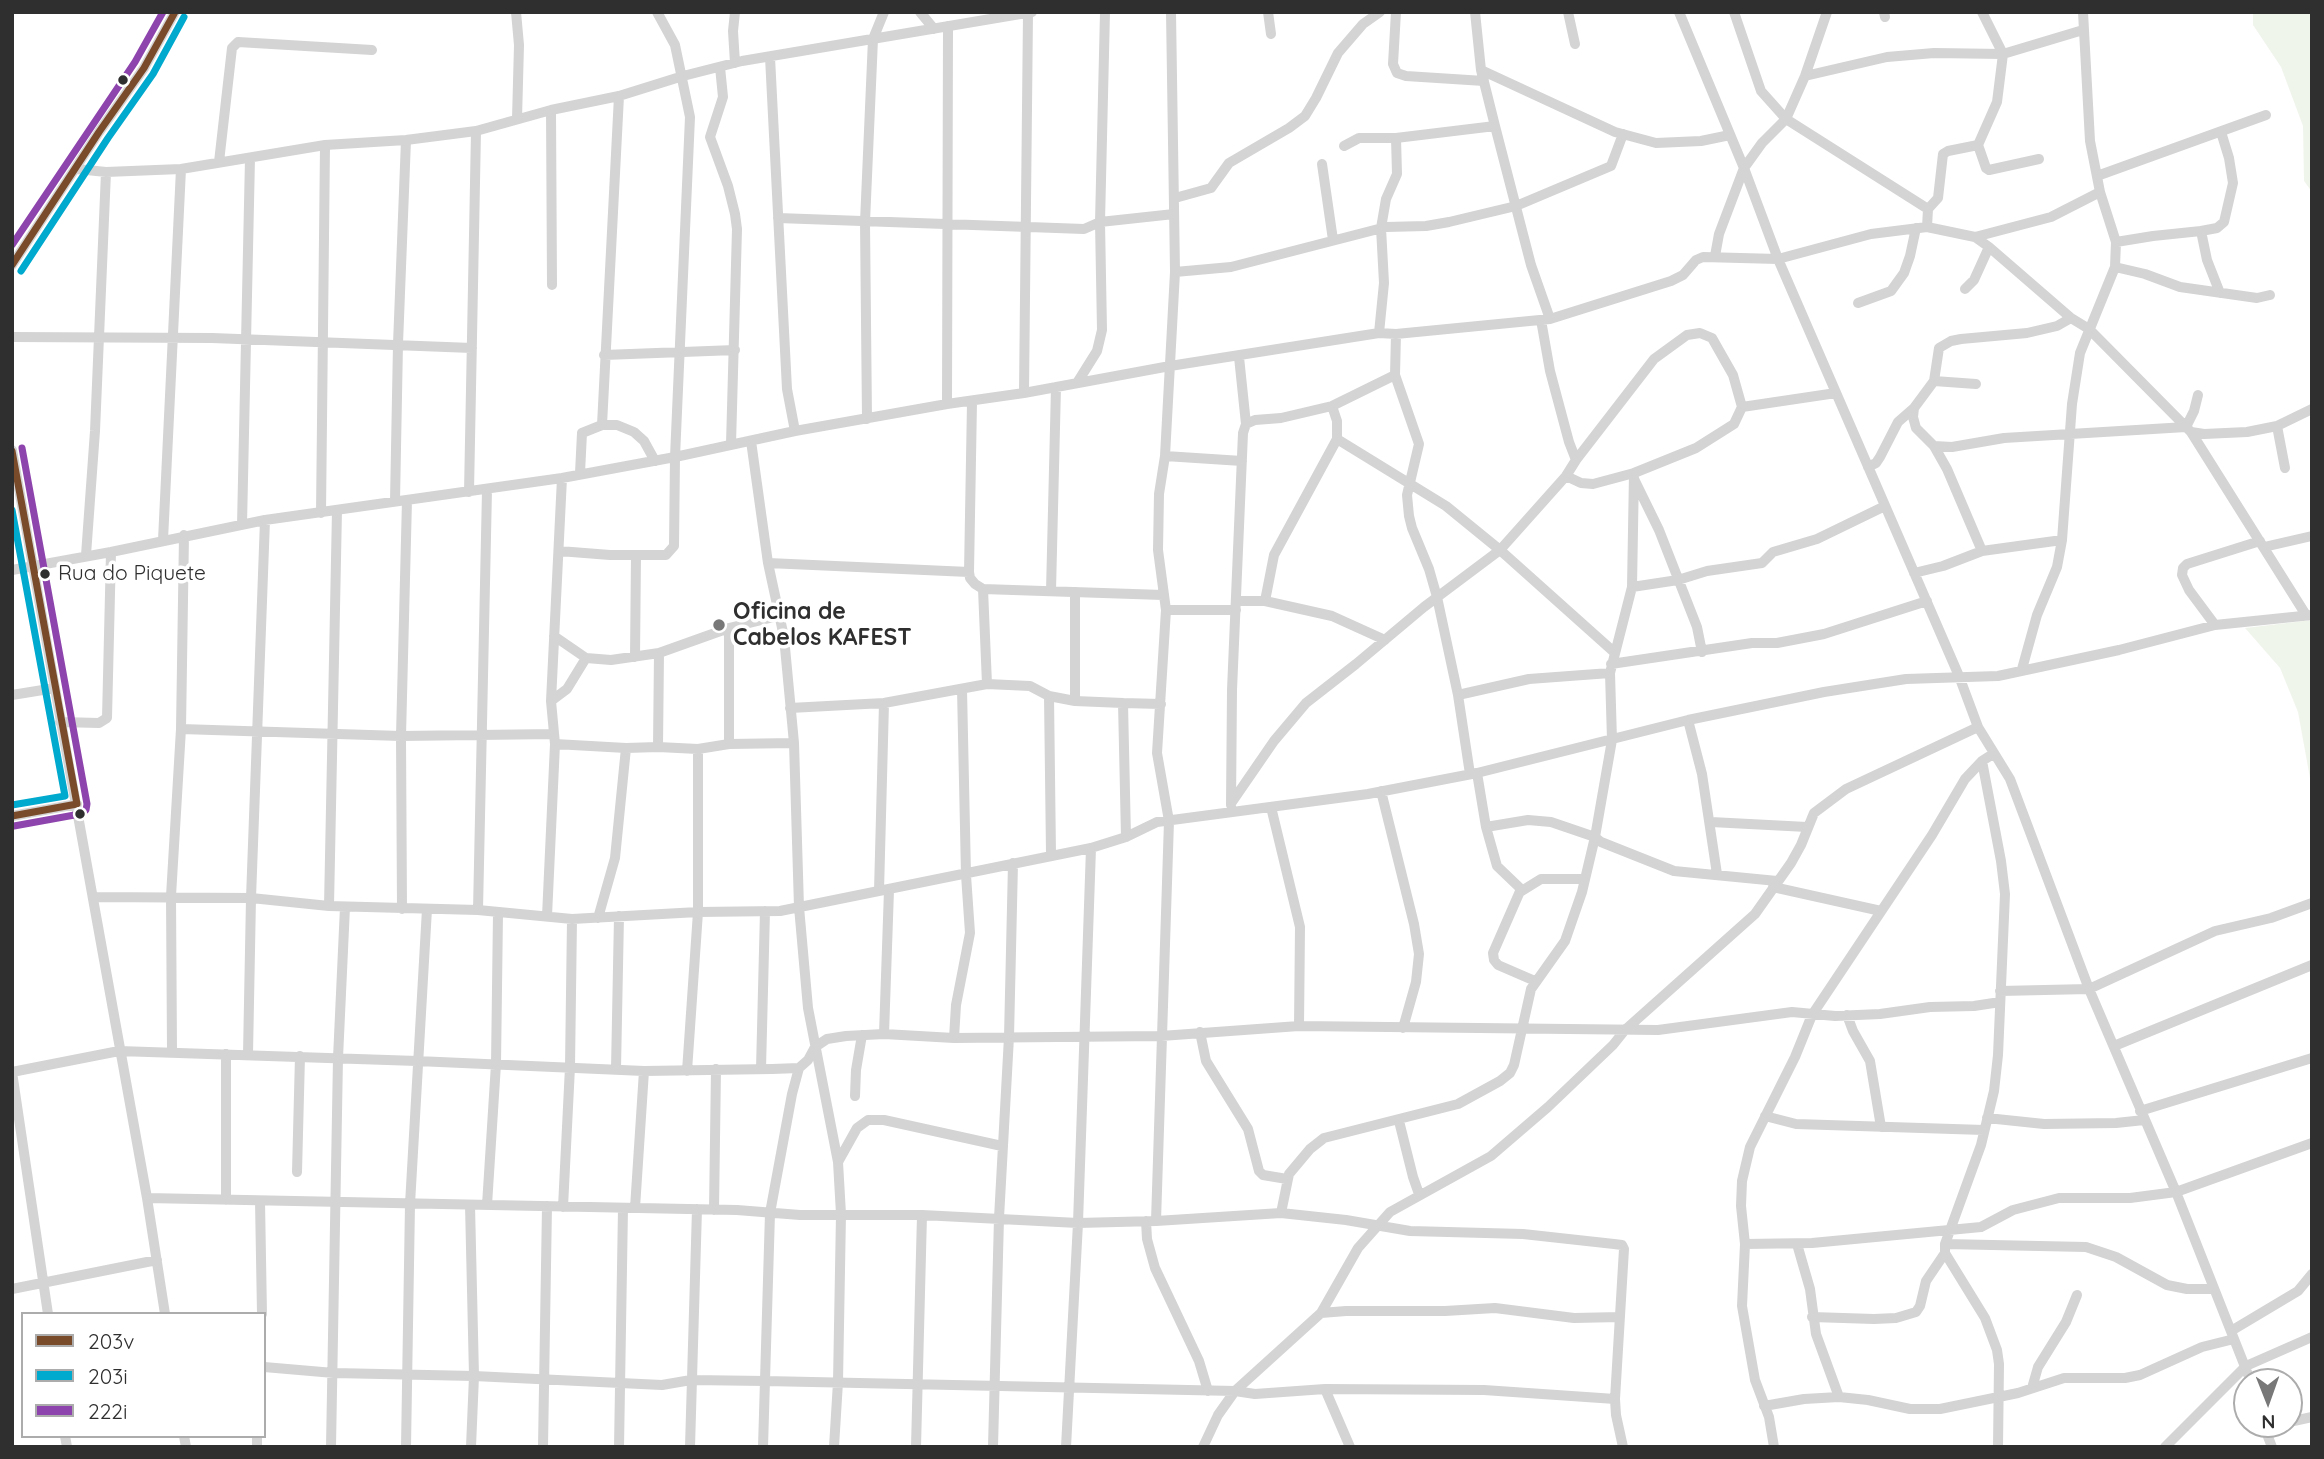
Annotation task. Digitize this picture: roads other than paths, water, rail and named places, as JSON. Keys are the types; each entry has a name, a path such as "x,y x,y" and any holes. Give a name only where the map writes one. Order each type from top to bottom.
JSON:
{"street":[{"path":"12,265 144,68 175,12"},
{"path":"516,12 519,45 517,119"},
{"path":"559,551 666,555 674,546 690,117 675,45 657,12"},
{"path":"735,12 735,63"},
{"path":"867,419 865,222 873,39 884,12"},
{"path":"1077,383 1097,351 1102,330 1100,222 1105,12"},
{"path":"1171,12 1175,272 1165,456 1158,494 1158,526 1166,610 1157,752 1169,821 1150,1252 1199,1362 1208,1391"},
{"path":"1268,12 1271,34"},
{"path":"1175,198 1211,188 1229,163 1305,116 1338,52 1363,24 1380,12"},
{"path":"1396,12 1393,64 1397,73 1406,76 1483,75 1623,134 1656,143 1701,141 1730,135"},
{"path":"1475,12 1483,75 1545,319 1550,372 1576,460"},
{"path":"1568,12 1576,44"},
{"path":"1679,12 1744,168 1778,260 1927,601 1978,727 2010,779 2089,989 2176,1192 2246,1366"},
{"path":"1734,12 1760,90 1786,120 1928,209"},
{"path":"1715,256 1719,234 1744,168 1762,143 1786,120 1805,76 1827,12"},
{"path":"1982,12 2003,54 1997,102 1978,145 1986,168 1989,170 2039,159"},
{"path":"2022,669 2037,615 2057,567 2062,540 2072,404 2080,354 2115,267 2116,243 2100,192 2090,141 2083,12"},
{"path":"77,169 106,172 181,169 325,145 406,140 476,131 551,110 619,96 735,63 873,39 928,18 948,26 1030,13 1024,393"},
{"path":"947,404 948,26"},
{"path":"1805,76 1887,57 1934,53 2003,54 2083,30"},
{"path":"219,162 232,48 238,42 372,50"},
{"path":"770,57 787,389 795,431"},
{"path":"720,67 723,97 710,137 735,214 735,350 731,444"},
{"path":"602,425 619,96"},
{"path":"551,110 552,285"},
{"path":"2097,176 2266,115"},
{"path":"1344,146 1359,138 1396,138 1495,127"},
{"path":"469,492 476,131"},
{"path":"2116,243 2153,236 2201,232 2217,228 2224,222 2233,193 2232,170 2221,132"},
{"path":"1175,272 1231,267 1381,228 1449,222 1516,206 1611,166 1623,134"},
{"path":"689,136 710,137"},
{"path":"1378,333 1384,283 1381,228 1386,199 1397,174 1396,138"},
{"path":"395,501 406,140"},
{"path":"321,513 325,145"},
{"path":"1857,303 1891,291 1904,273 1928,209 1938,198 1943,154 1978,145"},
{"path":"242,524 250,158"},
{"path":"1322,164 1333,240"},
{"path":"163,540 181,169"},
{"path":"86,555 95,431 106,172"},
{"path":"12,570 242,524 562,478 795,431 1171,366 1378,333 1396,334 1545,319 1671,281 1683,275 1696,260 1703,257 1778,260 1871,234 1921,228 1975,237 2051,216 2100,192"},
{"path":"778,218 1084,229 1100,222 1174,214"},
{"path":"2201,232 2207,260 2220,293"},
{"path":"93,897 251,898 329,906 478,910 572,919 765,911 799,907 1091,848 1157,822 1231,807 1271,807 1473,774 1688,720 1824,692 1906,679 1989,677 2119,650 2215,625 2309,615 2189,429 2089,329 1975,237"},
{"path":"1965,289 1974,280 1989,247"},
{"path":"2115,267 2145,274 2180,287 2257,298 2270,295"},
{"path":"1868,467 1880,457 1898,422 1914,408 1934,381 1939,348 1951,341 2027,333 2057,326 2071,317"},
{"path":"1396,334 1395,375 1419,444 1408,495 1409,516 1437,597 1473,774 1497,866 1520,886 1520,892 1493,953 1498,965 1535,981"},
{"path":"1231,807 1274,741 1306,703 1437,597 1500,550 1566,476 1654,359 1686,335 1700,334 1712,338 1733,375 1742,407 1734,424 1696,448 1634,475 1593,484 1581,483 1566,476"},
{"path":"12,337 173,337 472,348"},
{"path":"604,355 735,350"},
{"path":"1231,807 1232,690 1243,433 1246,424 1239,357"},
{"path":"1246,424 1332,406 1395,375"},
{"path":"1934,381 1976,384"},
{"path":"1051,591 1056,387"},
{"path":"1742,407 1836,393"},
{"path":"2189,429 2198,395"},
{"path":"972,402 970,579 983,589 1163,595"},
{"path":"1265,601 1274,555 1337,439 1337,421 1332,406"},
{"path":"1914,408 1916,428 1934,446 1947,469 1982,551"},
{"path":"1934,446 1952,447 2004,438 2071,434 2189,429 2204,434 2247,432 2277,426 2312,409"},
{"path":"580,473 582,433 602,425 617,425 634,432 644,441 655,461"},
{"path":"2277,426 2285,468"},
{"path":"1337,439 1446,506 1500,550 1614,652"},
{"path":"751,441 768,563 784,637 794,743 799,907 808,1008 838,1162 841,1214 834,1447"},
{"path":"12,450 147,1198 165,1312"},
{"path":"1165,456 1242,461"},
{"path":"1634,475 1697,627 1702,652"},
{"path":"1281,1213 1287,1179 1297,1162 1324,1138 1458,1104 1500,1082 1514,1065 1531,989 1565,941 1595,837 1612,740 1610,668 1632,587 1634,475"},
{"path":"547,916 555,739 551,701 562,478"},
{"path":"478,910 487,490"},
{"path":"402,909 401,736 407,500"},
{"path":"1632,587 1678,580 1707,571 1762,563 1770,554 1817,539 1885,506"},
{"path":"329,906 337,510"},
{"path":"248,1054 265,520"},
{"path":"172,1052 170,897 181,729 184,535"},
{"path":"2215,625 2189,590 2182,575 2187,564 2262,544 2312,537"},
{"path":"1914,573 1943,566 1982,551 2062,540"},
{"path":"60,722 99,723 107,718 111,552"},
{"path":"635,657 636,555"},
{"path":"768,563 969,572"},
{"path":"983,589 987,684"},
{"path":"1075,592 1075,701"},
{"path":"1166,610 1265,601 1332,616 1385,640"},
{"path":"1458,695 1529,679 1824,634 1927,601"},
{"path":"554,636 586,658 611,660 659,653 729,628 778,616"},
{"path":"729,628 729,744"},
{"path":"658,747 659,653"},
{"path":"551,701 567,689 586,658"},
{"path":"790,708 884,703 987,684 1030,686 1049,696 1075,701 1161,704"},
{"path":"12,695 55,688"},
{"path":"954,1038 956,1004 970,933 962,689"},
{"path":"1049,696 1051,854"},
{"path":"884,703 884,1034"},
{"path":"1123,703 1126,836"},
{"path":"1688,720 1702,774 1717,874"},
{"path":"1203,1447 1218,1415 1236,1391 1321,1313 1358,1248 1390,1212 1491,1156 1549,1107 1625,1030 1755,914 1801,845 1814,813 1846,789 1978,727"},
{"path":"181,729 555,739 626,748 698,749 729,744 794,743"},
{"path":"598,918 615,858 626,748"},
{"path":"687,1071 698,912 698,749"},
{"path":"1774,1447 1769,1417 1755,1380 1742,1306 1745,1244 1741,1206 1742,1181 1750,1147 1795,1057 1812,1015 1932,835 1965,779 1982,761 1993,754"},
{"path":"1812,1317 1896,1318 1916,1312 1926,1281 1945,1248 1984,1130 1994,1091 1998,1055 2005,894 1982,761"},
{"path":"1381,791 1419,954 1416,982 1403,1028"},
{"path":"12,816 77,804"},
{"path":"1271,807 1300,927 1300,1027"},
{"path":"1486,827 1528,820 1551,822 1595,837 1601,842 1674,871 1717,874 1775,884 1881,911"},
{"path":"1711,822 1807,827"},
{"path":"1066,1447 1078,1223 1091,848"},
{"path":"993,1447 1013,863"},
{"path":"1520,892 1541,878 1585,879"},
{"path":"763,1447 770,1213 799,1069 815,1047 827,1039 884,1034 954,1038 1161,1036 1300,1027 1658,1030 1792,1012 1812,1015 1880,1014 1930,1007 1973,1006 2000,996 2089,989 2215,931 2271,918 2312,903"},
{"path":"331,1447 338,1058 345,907"},
{"path":"406,1447 410,1204 427,909"},
{"path":"761,1069 765,911"},
{"path":"487,1205 496,1064 498,913"},
{"path":"616,1069 619,916"},
{"path":"563,1207 570,1067 572,919"},
{"path":"2114,1046 2312,965"},
{"path":"1847,1015 1870,1061 1881,1127"},
{"path":"1200,1032 1206,1061 1248,1129 1259,1171 1263,1175 1287,1179"},
{"path":"855,1096 862,1035"},
{"path":"48,1312 12,1072 119,1051 417,1060 645,1071 799,1069"},
{"path":"226,1054 226,1200"},
{"path":"297,1172 300,1056"},
{"path":"1987,1118 2044,1124 2116,1123 2312,1058"},
{"path":"714,1210 716,1069"},
{"path":"635,1208 645,1071"},
{"path":"1765,1116 1796,1124 1984,1130"},
{"path":"838,1162 857,1128 868,1120 884,1120 1002,1146"},
{"path":"1399,1121 1419,1194"},
{"path":"1745,1244 1797,1244 1981,1227 2013,1209 2059,1198 2130,1198 2176,1192 2312,1143"},
{"path":"147,1198 922,1215 1078,1223 1281,1213 1409,1231 1523,1234 1622,1245 1625,1257 1615,1399 1623,1447"},
{"path":"260,1201 261,1312"},
{"path":"470,1205 474,1376 471,1447"},
{"path":"544,1447 547,1206"},
{"path":"619,1447 623,1208"},
{"path":"690,1447 697,1209"},
{"path":"916,1447 922,1215"},
{"path":"1797,1244 1810,1289 1812,1317 1839,1397"},
{"path":"1945,1248 2086,1247 2116,1257 2167,1285 2187,1289 2214,1289"},
{"path":"1945,1248 1985,1318 1992,1336 1999,1364 1998,1447"},
{"path":"12,1289 157,1259"},
{"path":"1764,1406 1804,1399 1839,1397 1910,1409 1930,1409 1999,1397 2064,1378 2125,1378 2140,1375 2232,1335 2298,1292 2312,1274"},
{"path":"2032,1388 2038,1367 2066,1322 2077,1295"},
{"path":"1321,1313 1495,1308 1574,1318 1620,1317"},
{"path":"2165,1447 2246,1366 2312,1337"},
{"path":"266,1367 334,1373 474,1376 662,1385 691,1380 838,1382 1236,1391 1255,1394 1325,1389 1484,1390 1615,1399"},
{"path":"1325,1389 1350,1447"}],"place":[{"name":"Rua do Piquete","path":"45,574"},
{"name":"Oficina de Cabelos KAFEST","path":"719,625"}]}
